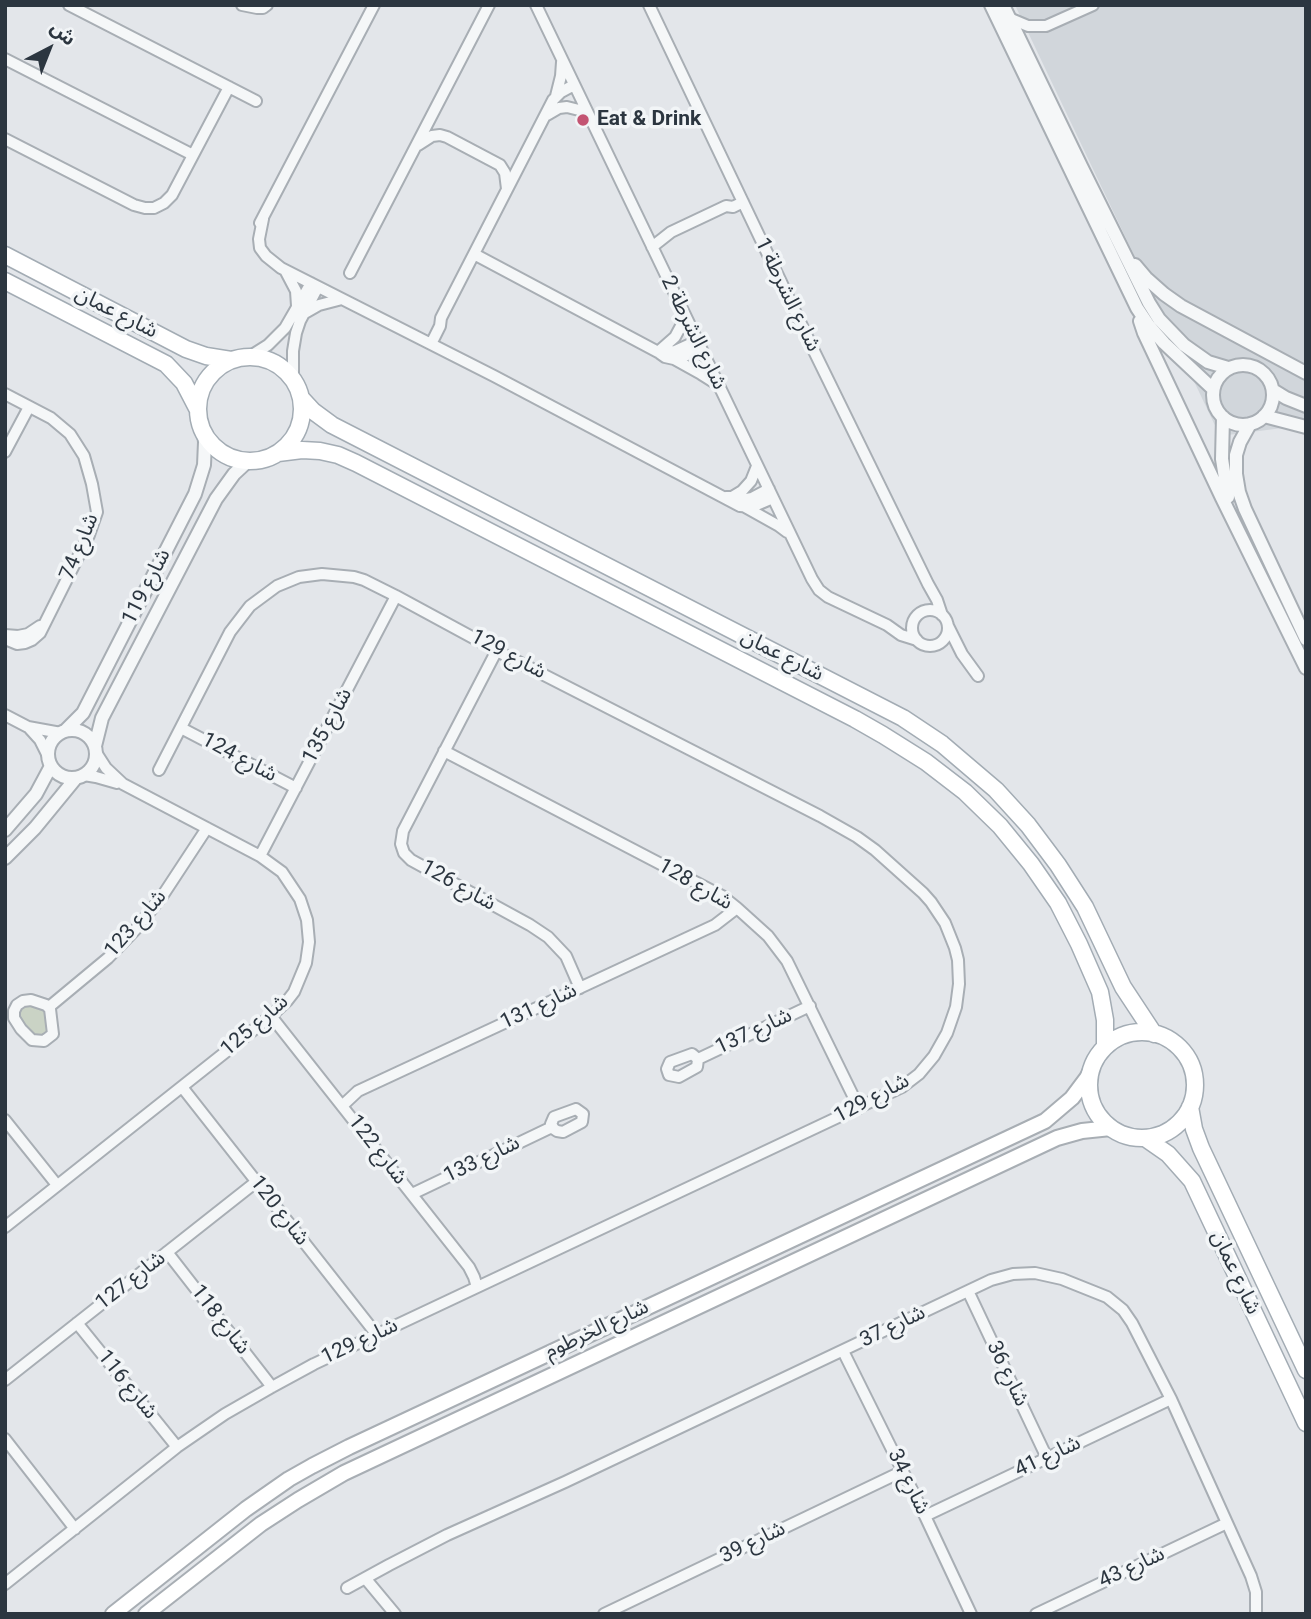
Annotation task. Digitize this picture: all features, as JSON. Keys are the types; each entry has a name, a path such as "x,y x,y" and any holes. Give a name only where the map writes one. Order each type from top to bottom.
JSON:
{"main road":[{"name":"شارع عمان","path":"5,255 186,349 232,360"},
{"name":"شارع عمان","path":"5,281 159,359 184,383 198,410"},
{"path":"249,357 270,361 279,366 293,381 301,398 302,411 300,423 288,445 269,458 248,461 238,460 218,450 204,434 198,410 203,385 211,374 232,360 249,357"},
{"name":"شارع عمان","path":"301,398 332,425 903,718 942,744 996,790 1028,825 1058,865 1085,907 1127,993 1154,1034"},
{"name":"شارع عمان","path":"278,453 320,451 356,463 855,719 926,762 965,792 1000,826 1052,894 1080,944 1100,992 1105,1020 1105,1047"},
{"path":"1140,1032 1154,1034 1166,1038 1186,1056 1192,1068 1194,1095 1184,1117 1167,1132 1145,1138 1122,1134 1101,1119 1094,1108 1090,1096 1091,1070 1096,1058 1115,1039 1140,1032"},
{"name":"شارع الخرطوم","path":"113,1614 246,1509 312,1466 1045,1121 1072,1098 1091,1070"},
{"name":"شارع عمان","path":"1190,1107 1201,1148 1306,1370"},
{"name":"شارع الخرطوم","path":"146,1614 261,1524 344,1474 1057,1138 1082,1131 1111,1128"},
{"name":"شارع عمان","path":"1145,1138 1168,1154 1192,1181 1306,1423"}],"street":[{"path":"69,5 256,102"},
{"path":"242,5 263,8 267,5"},
{"path":"374,5 263,219 259,239 260,248 266,256 283,269 745,507 779,526 792,537"},
{"path":"350,273 489,5"},
{"name":"شارع الشرطة 2","path":"536,5 811,579 828,597 887,625 901,635 917,640"},
{"name":"شارع الشرطة 1","path":"649,5 945,620 962,654 978,676"},
{"path":"991,5 1137,307 1164,343 1213,388"},
{"path":"1006,11 1019,24 1046,26 1093,5"},
{"path":"1006,11 1149,303 1169,330 1196,355 1228,368"},
{"path":"5,59 193,155"},
{"path":"428,343 435,324 441,318 549,111 561,76 562,59"},
{"path":"5,139 134,205 149,209 169,200 229,88"},
{"path":"556,96 576,89"},
{"path":"549,111 576,89"},
{"path":"549,111 567,107 589,116"},
{"path":"416,146 432,136 447,137 500,165 505,173 507,189"},
{"path":"650,243 726,206 733,207 741,198"},
{"path":"1124,251 1146,278 1181,306 1306,373"},
{"path":"474,254 665,357 674,359 719,386"},
{"path":"283,269 296,290 300,312 293,351 293,381"},
{"path":"249,357 277,337 300,312 314,285"},
{"path":"300,312 342,299"},
{"path":"1137,307 1144,333 1306,668"},
{"path":"658,352 675,337 685,316"},
{"path":"658,352 675,351 699,344"},
{"path":"674,359 685,356 699,344"},
{"path":"1237,365 1256,367 1269,381 1273,399 1270,408 1256,422 1238,424 1223,417 1214,404 1213,388 1216,380 1228,368 1237,365"},
{"path":"1273,390 1306,406"},
{"name":"شارع 74","path":"5,394 58,423 76,441 84,456 96,503 94,522 40,633 32,640 17,644 5,637"},
{"path":"5,452 29,407"},
{"path":"1264,416 1306,427"},
{"path":"1223,417 1223,473 1235,521"},
{"path":"1250,424 1236,455 1239,492 1306,639"},
{"name":"شارع 119","path":"63,732 83,713 195,494 204,465 204,434"},
{"name":"شارع 119","path":"96,750 102,718 216,499 234,474 248,461"},
{"path":"729,499 751,481 757,466"},
{"path":"729,499 746,500 771,494"},
{"path":"745,507 752,507 771,494"},
{"name":"شارع 129","path":"5,1584 177,1447 225,1414 272,1387 314,1364 894,1092 919,1074 934,1056 952,1020 958,995 958,960 951,935 939,912 888,860 866,843 842,828 365,580 333,574 299,577 267,592 250,606 230,632 159,770"},
{"path":"887,625 901,624 918,617 930,611 935,611 945,620 947,635 940,643 931,646 921,643 913,631 918,617 927,597 928,584"},
{"name":"شارع 135","path":"260,856 396,596"},
{"path":"940,643 962,654"},
{"name":"شارع 126","path":"497,650 403,831 401,844 404,853 415,863 548,937 566,956 580,988"},
{"path":"5,715 28,727 63,732 73,730 86,734 96,750 93,766 5,858"},
{"path":"28,727 40,740 50,761 62,776 80,777"},
{"name":"شارع 124","path":"181,728 296,788"},
{"path":"5,830 36,794 50,761 50,745 63,732"},
{"name":"شارع 125","path":"96,750 106,768 123,784"},
{"name":"شارع 128","path":"444,751 722,896 737,908 776,945 793,971 859,1108"},
{"name":"شارع 125","path":"5,1227 271,1016 287,1001 299,983 306,964 309,931 304,909 295,889 282,872 260,856 123,784 96,777 80,777"},
{"name":"شارع 123","path":"50,1007 108,958 136,929 163,895 207,828"},
{"name":"شارع 131","path":"342,1106 358,1091 715,925 737,908"},
{"name":"شارع 137","path":"698,1059 810,1006"},
{"name":"شارع 122","path":"271,1016 469,1267 477,1287"},
{"name":"شارع 120","path":"182,1087 377,1335"},
{"path":"5,1120 57,1185"},
{"name":"شارع 133","path":"412,1194 552,1127"},
{"name":"شارع 127","path":"5,1380 256,1182"},
{"name":"شارع 118","path":"167,1252 272,1387"},
{"name":"شارع 37","path":"347,1588 447,1535 968,1291 1002,1276 1035,1273 1062,1279 1107,1297 1123,1310 1139,1334 1254,1584 1256,1614"},
{"name":"شارع 36","path":"968,1291 1047,1458"},
{"name":"شارع 116","path":"77,1323 177,1447"},
{"name":"شارع 34","path":"842,1351 971,1614"},
{"name":"شارع 41","path":"925,1516 1171,1399"},
{"path":"5,1439 75,1529"},
{"name":"شارع 39","path":"604,1614 903,1471"},
{"name":"شارع 43","path":"1040,1613 1227,1523"},
{"path":"365,1578 394,1614"}],"shaded area":[{"path":"1015,5 1306,5 1306,425 1220,436"}],"green space":[{"path":"24,1003 39,1005 50,1021 51,1030 44,1037 30,1035 20,1019 19,1010"}],"place":[{"name":"Eat & Drink","path":"583,120"}]}
